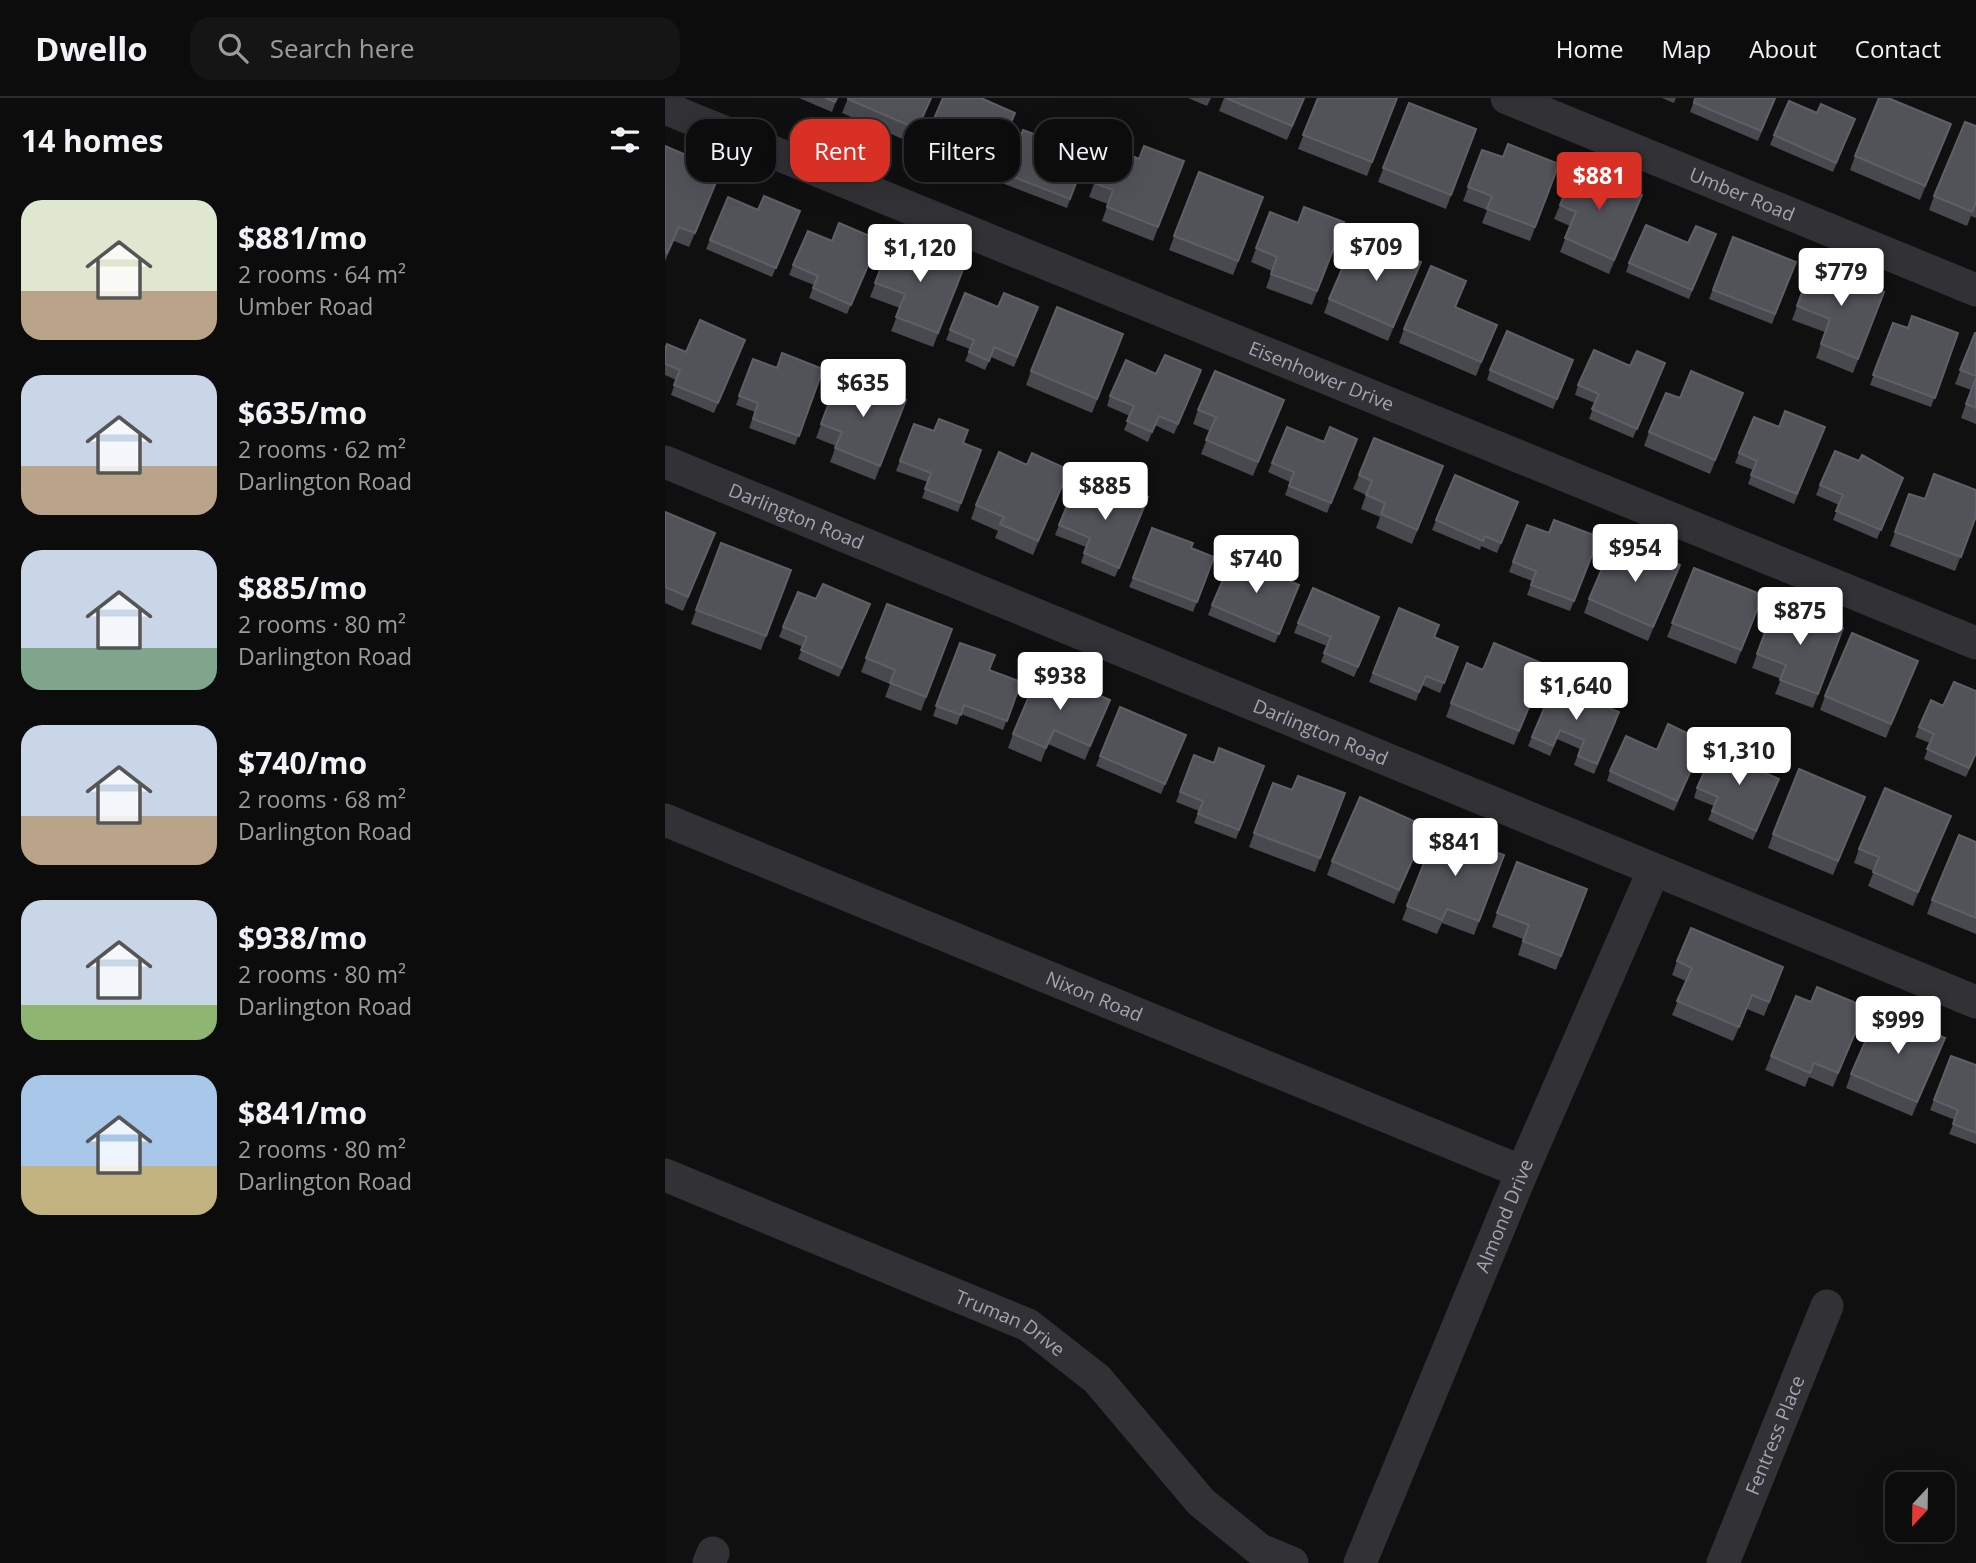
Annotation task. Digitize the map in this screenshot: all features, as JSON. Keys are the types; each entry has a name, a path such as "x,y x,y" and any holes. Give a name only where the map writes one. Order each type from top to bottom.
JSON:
{"street":[{"name":"Umber Road","path":"1507,98 1976,290"},
{"name":"Eisenhower Drive","path":"665,108 1976,643"},
{"name":"Darlington Road","path":"665,462 1653,872 1976,1002"},
{"name":"Nixon Road","path":"665,820 1522,1172"},
{"name":"Almond Drive","path":"1360,1563 1522,1172 1653,872"},
{"name":"Truman Drive","path":"665,1175 1028,1325 1097,1379 1201,1502 1260,1550 1292,1563"},
{"name":"Fentress Place","path":"1723,1563 1827,1306"}],"building":[{"path":"931,98 922,119 904,119 904,123 848,99"},
{"path":"943,98 983,98 1015,113 1012,119 934,119"},
{"path":"1226,98 1304,98 1292,126"},
{"path":"1318,98 1397,98 1372,162 1303,135"},
{"path":"1695,98 1775,98 1761,131 1694,103"},
{"path":"1879,98 1888,98 1951,124 1925,186 1855,156"},
{"path":"1789,101 1817,113 1821,104 1855,119 1836,163 1774,135"},
{"path":"1409,103 1476,129 1451,195 1383,168"},
{"path":"1965,122 1976,126 1976,202 1972,212 1934,196"},
{"path":"1023,130 1034,134 1034,182 1076,182 1070,199 1020,179 1020,138"},
{"path":"1508,144 1559,164 1535,227 1487,209 1492,196 1468,187 1482,150 1503,157"},
{"path":"665,146 686,155 686,182 716,182 695,233 679,227 667,253"},
{"path":"1144,146 1184,161 1158,227 1107,207 1113,190 1094,183 1132,182 1132,156 1139,159"},
{"path":"1576,167 1642,195 1614,260 1565,238 1576,212 1560,205"},
{"path":"1199,172 1263,197 1238,261 1174,236"},
{"path":"764,196 800,211 776,268 710,240 728,197 758,210"},
{"path":"1304,207 1344,222 1317,291 1271,274 1277,257 1256,248 1270,212 1298,223"},
{"path":"839,223 879,240 851,305 813,288 818,276 793,265 808,231 832,241"},
{"path":"1646,225 1688,243 1696,226 1716,234 1692,290 1629,263"},
{"path":"1733,237 1796,262 1775,314 1713,290"},
{"path":"1367,238 1421,262 1393,327 1329,299 1345,262 1355,266"},
{"path":"892,240 964,267 938,333 896,317 905,294 875,283"},
{"path":"1813,263 1884,292 1858,359 1821,344 1830,319 1797,306"},
{"path":"1431,266 1466,281 1455,307 1497,325 1481,362 1404,329"},
{"path":"965,293 998,307 1004,293 1038,307 1017,357 994,347 989,361 969,352 974,340 950,330"},
{"path":"1057,307 1123,334 1097,399 1031,371"},
{"path":"1912,316 1958,333 1935,398 1873,375 1893,323 1908,328"},
{"path":"700,320 745,340 718,403 674,385 680,370 665,364 667,344 686,352"},
{"path":"1507,331 1573,360 1557,399 1490,370"},
{"path":"1976,333 1976,376 1960,370"},
{"path":"1594,350 1630,366 1637,351 1665,363 1637,429 1592,409 1599,394 1578,385"},
{"path":"782,353 823,369 799,436 753,419 758,403 739,396 753,359 777,368"},
{"path":"1165,355 1201,370 1178,424 1159,416 1152,432 1127,421 1134,406 1110,396 1126,360 1156,374"},
{"path":"1215,371 1284,400 1258,462 1206,440 1216,417 1198,410"},
{"path":"1691,371 1743,393 1715,460 1649,432 1666,393 1680,398"},
{"path":"840,374 906,400 880,466 835,448 842,432 821,424"},
{"path":"1976,378 1976,408 1966,404"},
{"path":"1785,411 1825,427 1797,494 1751,475 1757,461 1739,453 1754,417 1779,427"},
{"path":"939,419 968,430 963,443 981,450 961,503 925,489 931,473 900,461 914,424 934,431"},
{"path":"1287,427 1324,442 1330,427 1357,439 1331,503 1289,486 1294,472 1272,463"},
{"path":"1374,438 1443,466 1417,530 1381,514 1385,503 1366,495 1372,481 1359,475"},
{"path":"1835,451 1859,461 1862,455 1903,478 1881,530 1836,511 1843,495 1820,485"},
{"path":"999,452 1027,465 1032,453 1069,470 1038,541 1000,524 1004,517 976,505"},
{"path":"1934,474 1976,490 1976,516 1961,557 1895,532 1909,494 1925,499"},
{"path":"1455,475 1518,502 1501,543 1485,536 1483,541 1436,520"},
{"path":"1118,485 1148,497 1119,568 1084,553 1090,538 1059,525 1074,489 1110,504"},
{"path":"665,512 715,533 688,597 665,587"},
{"path":"1554,520 1599,537 1574,601 1531,585 1536,571 1513,562 1527,525 1549,533"},
{"path":"1152,528 1193,543 1191,548 1214,557 1197,602 1133,578"},
{"path":"721,543 791,570 766,636 696,610"},
{"path":"1633,544 1680,565 1653,627 1589,599 1609,552 1626,560"},
{"path":"1233,557 1299,585 1279,634 1212,605"},
{"path":"1694,568 1763,595 1741,650 1672,623"},
{"path":"823,584 870,604 842,668 801,650 807,637 783,627 798,592 816,599"},
{"path":"1313,588 1379,617 1358,667 1324,653 1331,637 1298,623"},
{"path":"1776,603 1843,628 1818,694 1780,680 1786,665 1757,654"},
{"path":"887,604 952,629 926,697 890,683 895,670 866,658"},
{"path":"1399,608 1439,625 1434,637 1458,647 1444,683 1426,676 1419,692 1373,673"},
{"path":"1852,633 1918,661 1891,724 1825,696"},
{"path":"960,643 995,655 989,670 1021,682 1007,721 964,705 961,715 936,706"},
{"path":"1494,643 1546,665 1519,731 1451,703 1467,663 1483,670"},
{"path":"1040,670 1110,700 1090,746 1054,730 1046,748 1013,734"},
{"path":"1954,682 1976,691 1976,753 1969,768 1927,749 1934,734 1919,727 1931,700 1943,706"},
{"path":"1554,685 1619,712 1597,764 1578,756 1584,740 1560,730 1553,746 1532,737"},
{"path":"1120,707 1186,735 1165,784 1100,756"},
{"path":"1668,724 1704,741 1677,801 1610,771 1626,736 1657,750"},
{"path":"1745,747 1764,755 1758,770 1779,779 1756,831 1712,811 1718,797 1697,788 1713,752 1738,763"},
{"path":"1219,748 1264,766 1239,830 1198,814 1203,801 1180,792 1194,755 1214,763"},
{"path":"1799,769 1865,797 1838,861 1773,834"},
{"path":"1298,776 1345,793 1320,858 1254,833 1273,783 1292,790"},
{"path":"1885,788 1951,816 1918,892 1873,872 1879,857 1859,849"},
{"path":"1360,797 1427,827 1399,890 1332,861"},
{"path":"1437,830 1504,855 1479,921 1447,909 1442,920 1407,906"},
{"path":"1959,835 1976,842 1976,918 1932,900"},
{"path":"1517,862 1587,889 1561,956 1523,941 1529,925 1497,913"},
{"path":"1691,928 1783,967 1769,1002 1752,995 1739,1027 1677,1001 1692,968 1677,961"},
{"path":"1817,987 1866,1007 1838,1073 1814,1063 1810,1073 1771,1056 1796,996 1811,1002"},
{"path":"1879,1010 1945,1038 1917,1102 1851,1074"},
{"path":"1951,1056 1976,1065 1976,1133 1953,1124 1958,1110 1934,1100"}]}
